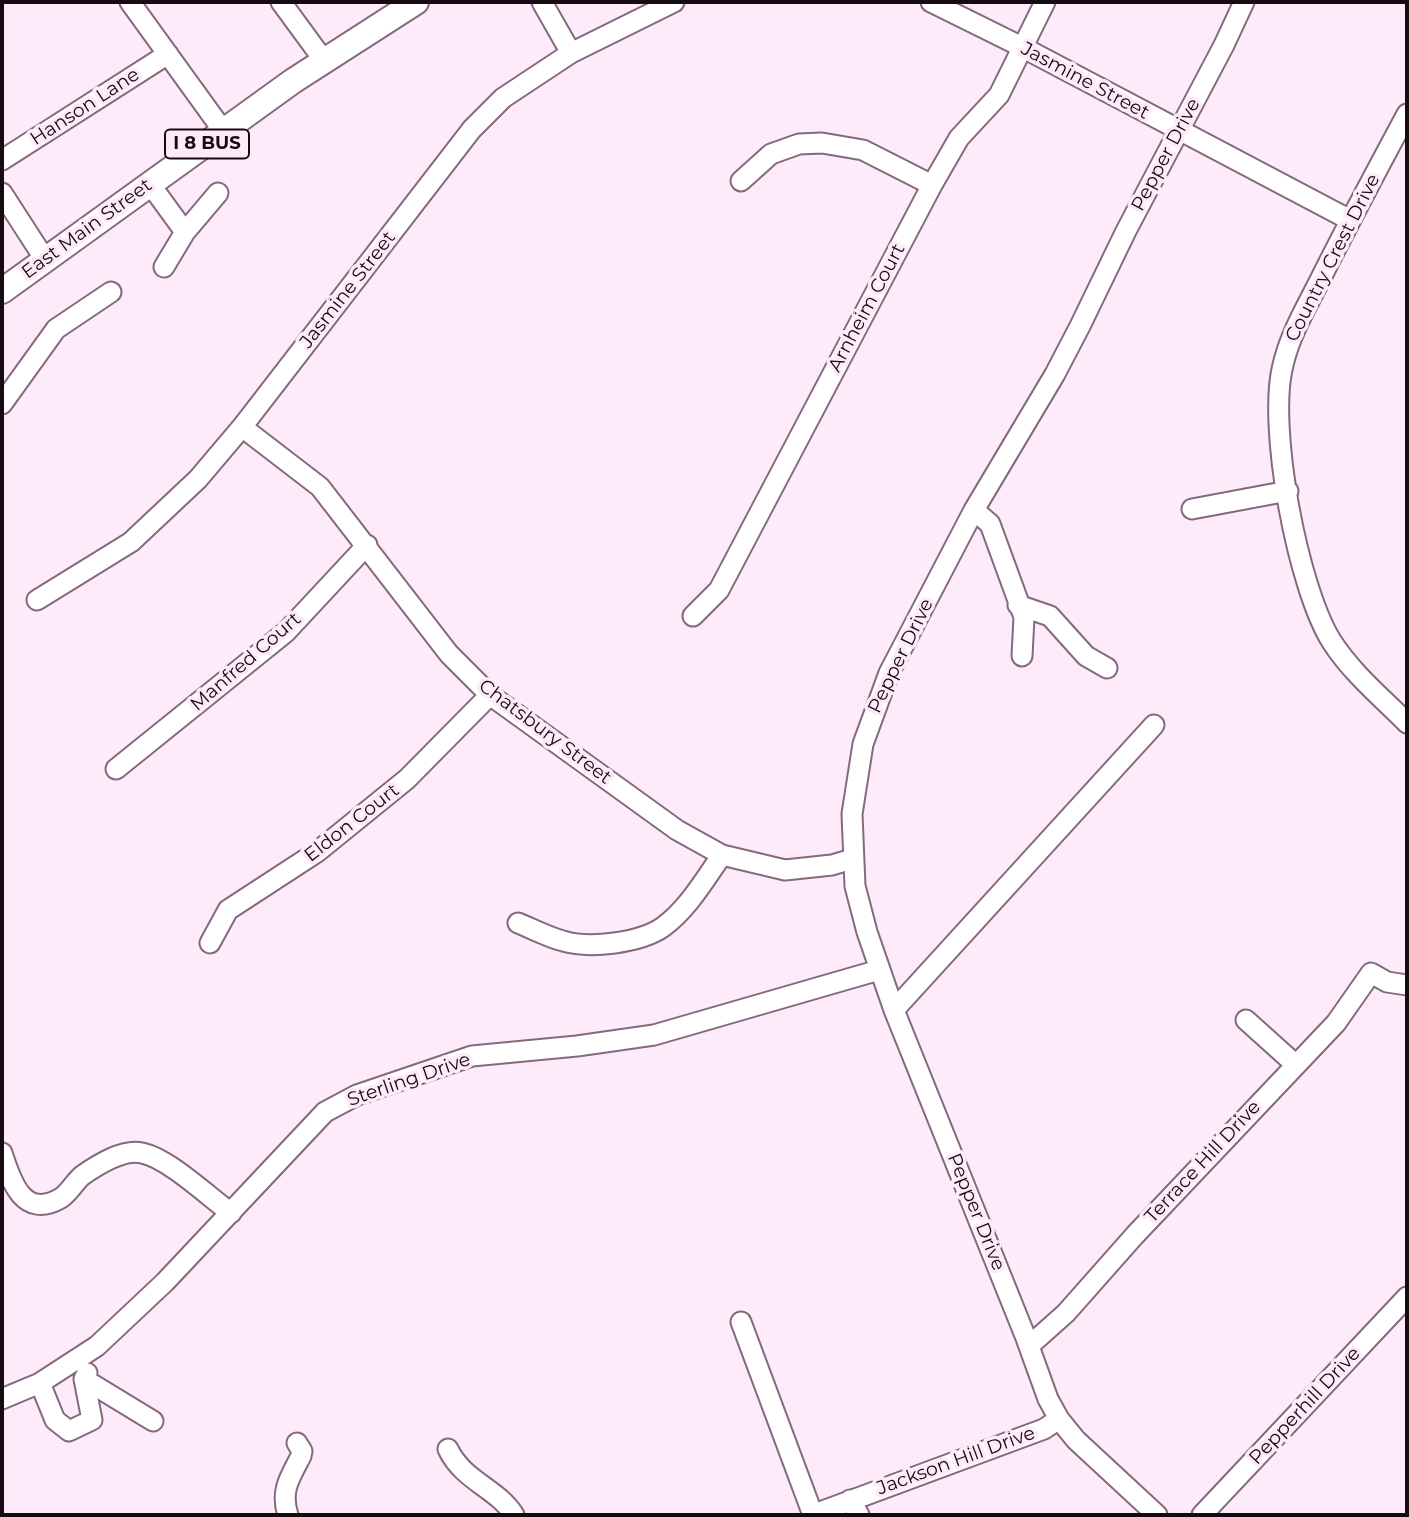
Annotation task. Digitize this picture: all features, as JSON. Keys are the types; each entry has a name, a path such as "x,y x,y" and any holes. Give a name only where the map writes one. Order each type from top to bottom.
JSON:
{"main road":[{"name":"East Main Street","path":"2,291 44,258 293,81 416,2"}],"street":[{"path":"130,2 224,132"},
{"path":"281,2 325,62"},
{"path":"542,2 571,53"},
{"name":"Jasmine Street","path":"37,600 131,542 198,479 242,427 472,129 503,98 571,53 674,2"},
{"name":"Jasmine Street","path":"931,2 1350,220"},
{"name":"Arnheim Court","path":"693,616 719,590 932,185 959,138 999,95 1045,2"},
{"name":"Pepper Drive","path":"1157,1515 1084,1449 1059,1419 1048,1399 894,1010 861,914 852,859 854,791 868,725 889,673 974,510 1055,374 1244,2"},
{"name":"Hanson Lane","path":"2,160 168,54"},
{"name":"Country Crest Drive","path":"1407,114 1295,331 1279,381 1277,418 1287,491 1310,595 1330,639 1346,663 1407,723"},
{"path":"741,181 771,154 799,144 822,143 863,149 932,185"},
{"path":"150,184 185,232"},
{"path":"2,193 44,258"},
{"path":"163,267 185,232 218,193"},
{"path":"2,404 55,329 111,292"},
{"name":"Chatsbury Street","path":"242,427 320,487 449,654 490,695 677,830 722,855 785,870 832,865 852,859"},
{"path":"1192,509 1287,491"},
{"path":"974,510 990,524 1024,617 1022,656"},
{"name":"Manfred Court","path":"116,769 286,632 367,545"},
{"path":"1018,605 1050,617 1086,656 1107,668"},
{"name":"Eldon Court","path":"210,943 228,910 317,852 407,779 490,695"},
{"path":"894,1010 1154,725"},
{"path":"518,923 564,941 596,945 635,939 663,927 690,900 722,855"},
{"name":"Sterling Drive","path":"2,1399 40,1383 97,1346 165,1282 325,1112 357,1095 472,1056 577,1046 654,1035 879,970"},
{"name":"Terrace Hill Drive","path":"1029,1346 1066,1313 1135,1235 1336,1023 1371,973 1387,982 1407,985"},
{"path":"1246,1020 1296,1065"},
{"path":"2,1153 9,1176 20,1196 34,1204 49,1203 63,1196 82,1176 120,1155 143,1153 162,1161 231,1213"},
{"name":"Pepperhill Drive","path":"1202,1515 1407,1297"},
{"path":"741,1322 813,1515"},
{"path":"40,1383 55,1420 69,1431 92,1420 84,1379 97,1346"},
{"path":"84,1379 153,1421"},
{"name":"Jackson Hill Drive","path":"813,1515 854,1508 1044,1429 1059,1419"},
{"path":"288,1515 284,1494 291,1473 301,1456 302,1451 297,1443"},
{"path":"448,1448 454,1462 507,1506 514,1515"}]}
